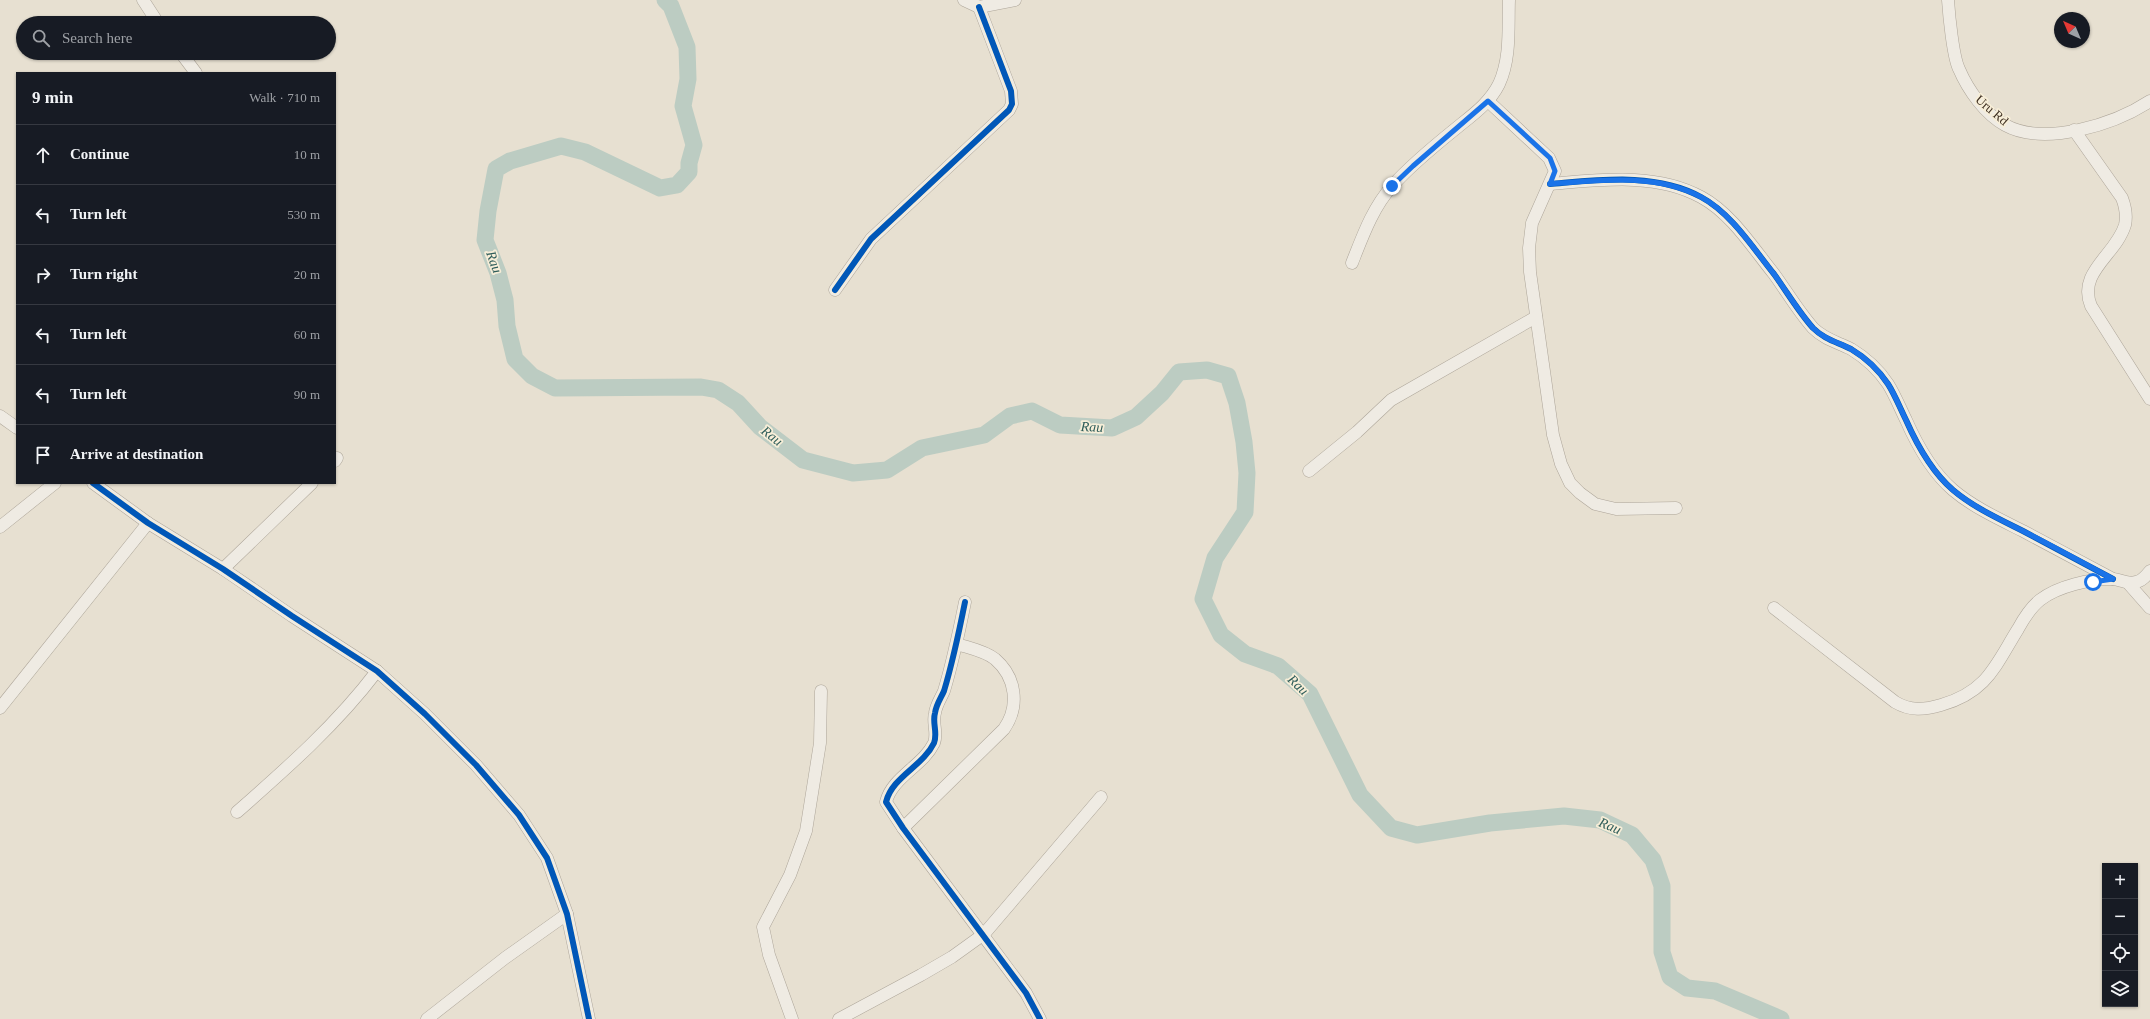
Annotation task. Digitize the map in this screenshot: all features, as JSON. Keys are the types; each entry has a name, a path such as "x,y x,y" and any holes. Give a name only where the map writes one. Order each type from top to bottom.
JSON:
{"street":[{"path":"143,0 153,16"},
{"path":"964,0 979,7 1015,0"},
{"path":"1352,263 1371,218 1392,186 1488,101 1499,84 1508,50 1509,0"},
{"name":"Uru Rd","path":"1948,0 1958,68 1973,95 1988,111 2005,125 2028,133 2050,134 2074,130 2126,114 2150,101"},
{"path":"835,290 871,239 1009,110 1012,104 1011,91 979,7"},
{"path":"186,60 195,72"},
{"path":"1488,101 1550,158 1555,171 1532,223 1529,248 1530,272 1553,435 1561,464 1570,483 1580,494 1595,504 1616,509 1676,508"},
{"path":"2074,130 2122,198 2125,209 2125,224 2117,241 2090,279 2087,287 2087,295 2091,306 2150,399"},
{"path":"1550,184 1602,180 1646,181 1680,188 1702,198 1732,222 1776,276 1801,315 1816,331 1828,340 1855,352 1878,370 1889,385 1921,449 1939,475 1953,490 2004,521 2113,579 2128,583 2142,580 2150,571"},
{"path":"1309,471 1357,432 1391,400 1405,390 1536,317"},
{"path":"0,416 16,427"},
{"path":"0,527 55,484"},
{"path":"94,484 148,523 223,569 377,671 425,714 471,760 518,815 547,858 567,914 589,1019"},
{"path":"223,569 311,484"},
{"path":"0,708 148,523"},
{"path":"1774,608 1894,702 1907,709 1921,710 1955,701 1972,692 1984,682 2027,613 2040,600 2054,591 2075,585 2113,579"},
{"path":"2128,583 2150,608"},
{"path":"965,602 957,644 943,692 934,714 934,742 928,753 894,788 887,799 887,805 984,934 1026,993 1040,1019"},
{"path":"903,828 1004,729 1011,718 1014,705 1013,687 1004,669 994,659 957,644"},
{"path":"237,812 324,732 361,692 377,671"},
{"path":"792,1019 769,955 763,927 790,875 806,831 820,743 821,691"},
{"path":"839,1019 921,976 952,957 984,934 1101,797"},
{"path":"427,1019 505,958 567,914"}],"waterway":[{"name":"Rau","path":"665,0 671,6 687,47 688,79 683,106 694,145 689,163 689,172 677,185 660,188 585,152 561,146 510,161 496,169 488,211 485,240 498,273 505,300 507,326 515,359 532,376 555,388 701,387 718,390 738,403 760,427 803,460 853,473 887,470 922,448 984,435 1010,416 1032,411 1060,425 1112,428 1136,417 1162,393 1179,372 1207,370 1228,376 1237,403 1244,442 1247,473 1245,512 1215,558 1203,599 1221,635 1245,654 1278,666 1310,694 1360,795 1391,828 1417,835 1490,823 1564,816 1600,820 1632,835 1653,860 1662,886 1662,952 1670,977 1687,988 1715,991 1781,1019"}],"cycle path":[{"path":"835,290 871,239 1009,110 1012,104 1011,91 979,7"},
{"path":"1550,184 1607,180 1646,181 1684,189 1712,204 1722,212 1750,242 1813,328 1826,338 1856,352 1867,360 1880,373 1893,393 1915,439 1926,458 1945,483 1969,502 1986,512 2113,579"},
{"path":"94,484 148,523 223,569 377,671 425,714 476,765 519,815 547,858 567,914 589,1019"},
{"path":"965,602 947,680 944,691 937,704 934,717 934,743 923,758 894,785 886,802 903,828 1026,993 1040,1019"}],"route":[{"path":"1392,186 1454,129 1488,101 1550,158 1555,171 1550,184 1602,180 1646,181 1680,188 1702,198 1726,217 1751,246 1776,276 1801,315 1816,331 1828,340 1849,348 1866,359 1878,370 1889,385 1921,449 1939,475 1953,490 2004,521 2113,579 2093,582"}]}
